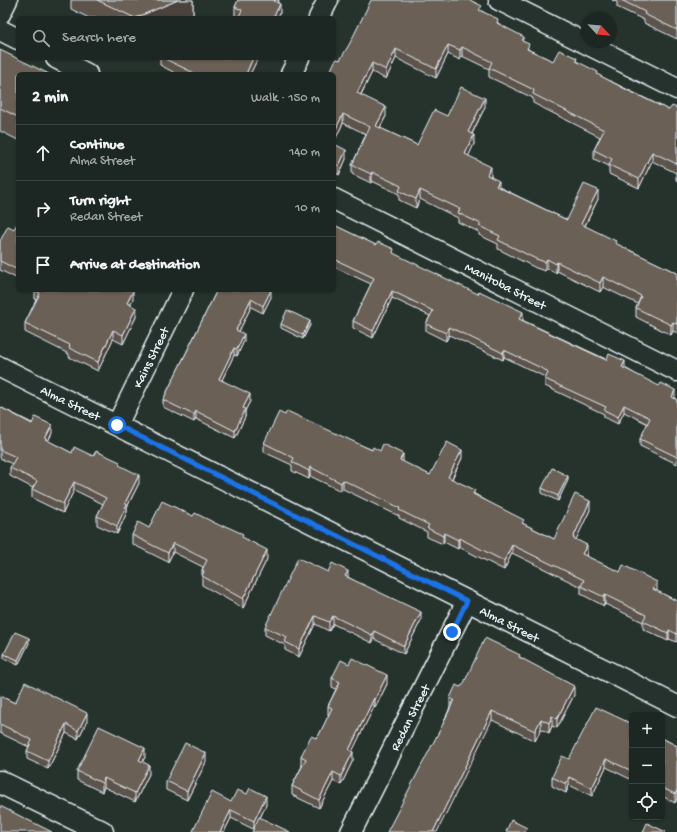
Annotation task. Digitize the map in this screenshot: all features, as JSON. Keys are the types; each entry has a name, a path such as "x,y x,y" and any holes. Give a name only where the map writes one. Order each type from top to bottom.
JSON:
{"street":[{"path":"0,14 7,0"},
{"path":"320,16 328,0"},
{"path":"499,0 677,89"},
{"path":"0,30 16,38"},
{"path":"60,60 83,72"},
{"path":"292,72 298,60"},
{"name":"Manitoba Street","path":"336,200 677,371"},
{"name":"Kains Street","path":"117,425 182,292"},
{"name":"Alma Street","path":"0,367 677,706"},
{"name":"Redan Street","path":"351,832 467,601"},
{"path":"0,782 102,832"}],"building":[{"path":"97,0 178,0 140,16 131,16"},
{"path":"238,0 275,0 274,1 280,4 274,16 239,16 242,10 235,7"},
{"path":"371,0 470,0 482,6 479,10 498,19 497,23 524,37 522,41 529,44 527,49 553,61 559,50 577,58 576,61 598,72 597,74 627,90 669,110 672,106 677,108 677,164 652,152 639,179 609,165 612,159 594,150 604,130 533,94 534,90 489,68 492,62 462,47 460,50 448,45 436,69 396,49 386,70 372,63 357,93 386,107 376,126 417,145 434,110 447,116 461,87 485,98 468,132 474,135 465,154 491,167 487,175 499,181 496,186 567,220 584,184 598,190 581,224 616,241 615,243 677,273 677,324 673,322 671,325 636,308 641,296 603,277 600,283 557,262 556,264 547,259 545,262 536,259 498,240 500,236 479,226 481,224 458,213 460,209 420,190 416,199 399,191 401,186 372,172 371,174 352,165 370,127 343,114 336,129 336,72 330,72 335,61 337,59 340,60"},
{"path":"621,0 677,0 677,30 644,14 645,12"},
{"path":"0,50 16,58 16,60 20,60 45,72 16,72 16,116 0,108"},
{"path":"167,60 252,60 247,72 192,72"},
{"path":"336,145 346,150 339,166 336,164"},
{"path":"8,226 14,229 16,226 16,269 0,261 0,241"},
{"path":"336,226 376,245 378,242 394,249 393,253 478,294 479,291 523,312 519,319 606,360 609,354 625,361 622,367 659,386 661,383 675,390 672,397 677,400 677,457 640,439 650,418 624,405 618,417 604,410 606,407 545,379 548,373 545,370 504,350 503,353 449,327 446,333 426,324 433,311 392,291 373,331 353,321 374,278 336,260"},
{"path":"38,292 132,292 127,303 136,308 123,335 113,330 98,362 69,348 70,345 25,323 40,293"},
{"path":"216,292 270,292 263,306 251,299 236,330 244,334 237,349 234,348 219,379 250,394 243,408 245,409 235,431 196,411 194,415 163,400"},
{"path":"287,310 310,321 303,335 281,324"},
{"path":"0,407 32,424 35,417 52,425 45,439 72,453 74,447 93,456 96,451 120,462 119,465 139,475 125,503 127,504 117,526 97,516 106,498 74,482 63,504 32,489 37,481 10,468 16,457 0,450"},
{"path":"287,411 372,450 373,447 380,451 383,444 403,454 400,460 430,475 447,442 462,450 448,477 475,490 473,494 524,520 522,523 554,539 575,494 590,501 573,538 587,545 582,554 620,572 623,565 657,582 653,589 677,601 677,634 669,630 668,633 643,621 646,615 605,595 604,597 581,586 584,580 512,545 504,561 459,538 458,540 444,533 443,536 427,528 429,525 399,510 400,508 343,480 341,483 310,467 309,471 292,462 294,458 264,443 279,412 285,415"},
{"path":"552,468 568,476 558,496 542,488"},
{"path":"162,501 193,516 195,513 223,527 223,525 243,534 242,537 267,550 243,599 202,576 204,571 202,570 207,560 173,543 168,553 132,535 138,522 149,528"},
{"path":"298,558 328,572 332,563 348,571 345,576 421,612 404,646 374,631 372,635 333,616 329,622 315,616 299,649 285,642 287,637 265,627"},
{"path":"15,632 29,638 18,660 4,654"},
{"path":"485,638 520,655 519,657 574,686 557,719 552,716 549,723 541,719 535,731 492,711 433,832 387,832 443,724 454,700 450,698 456,685 460,687 463,685"},
{"path":"352,658 387,675 375,699 374,698 349,750 353,752 341,776 333,772 319,800 292,786 306,759 301,756 311,736 316,738 319,735 332,708 328,706 340,682 332,678 341,660 349,664"},
{"path":"25,682 87,713 78,731 66,724 48,761 27,751 32,740 0,724 0,696 15,703"},
{"path":"596,707 629,723 629,770 606,759 592,788 569,777 566,784 552,777 562,756 569,759"},
{"path":"99,726 145,748 139,760 149,765 135,793 104,778 102,783 77,771"},
{"path":"665,740 677,746 677,790 675,794 665,789"},
{"path":"185,743 206,753 187,791 166,781"},
{"path":"250,788 266,796 254,821 231,810 220,832 193,831 212,792 231,802 237,790 247,794"},
{"path":"0,806 52,832 0,832"},
{"path":"259,817 290,832 252,832"},
{"path":"511,820 527,828 525,832 506,832"},
{"path":"647,823 666,832 643,832"}],"route":[{"path":"117,425 467,601 452,632"}]}
